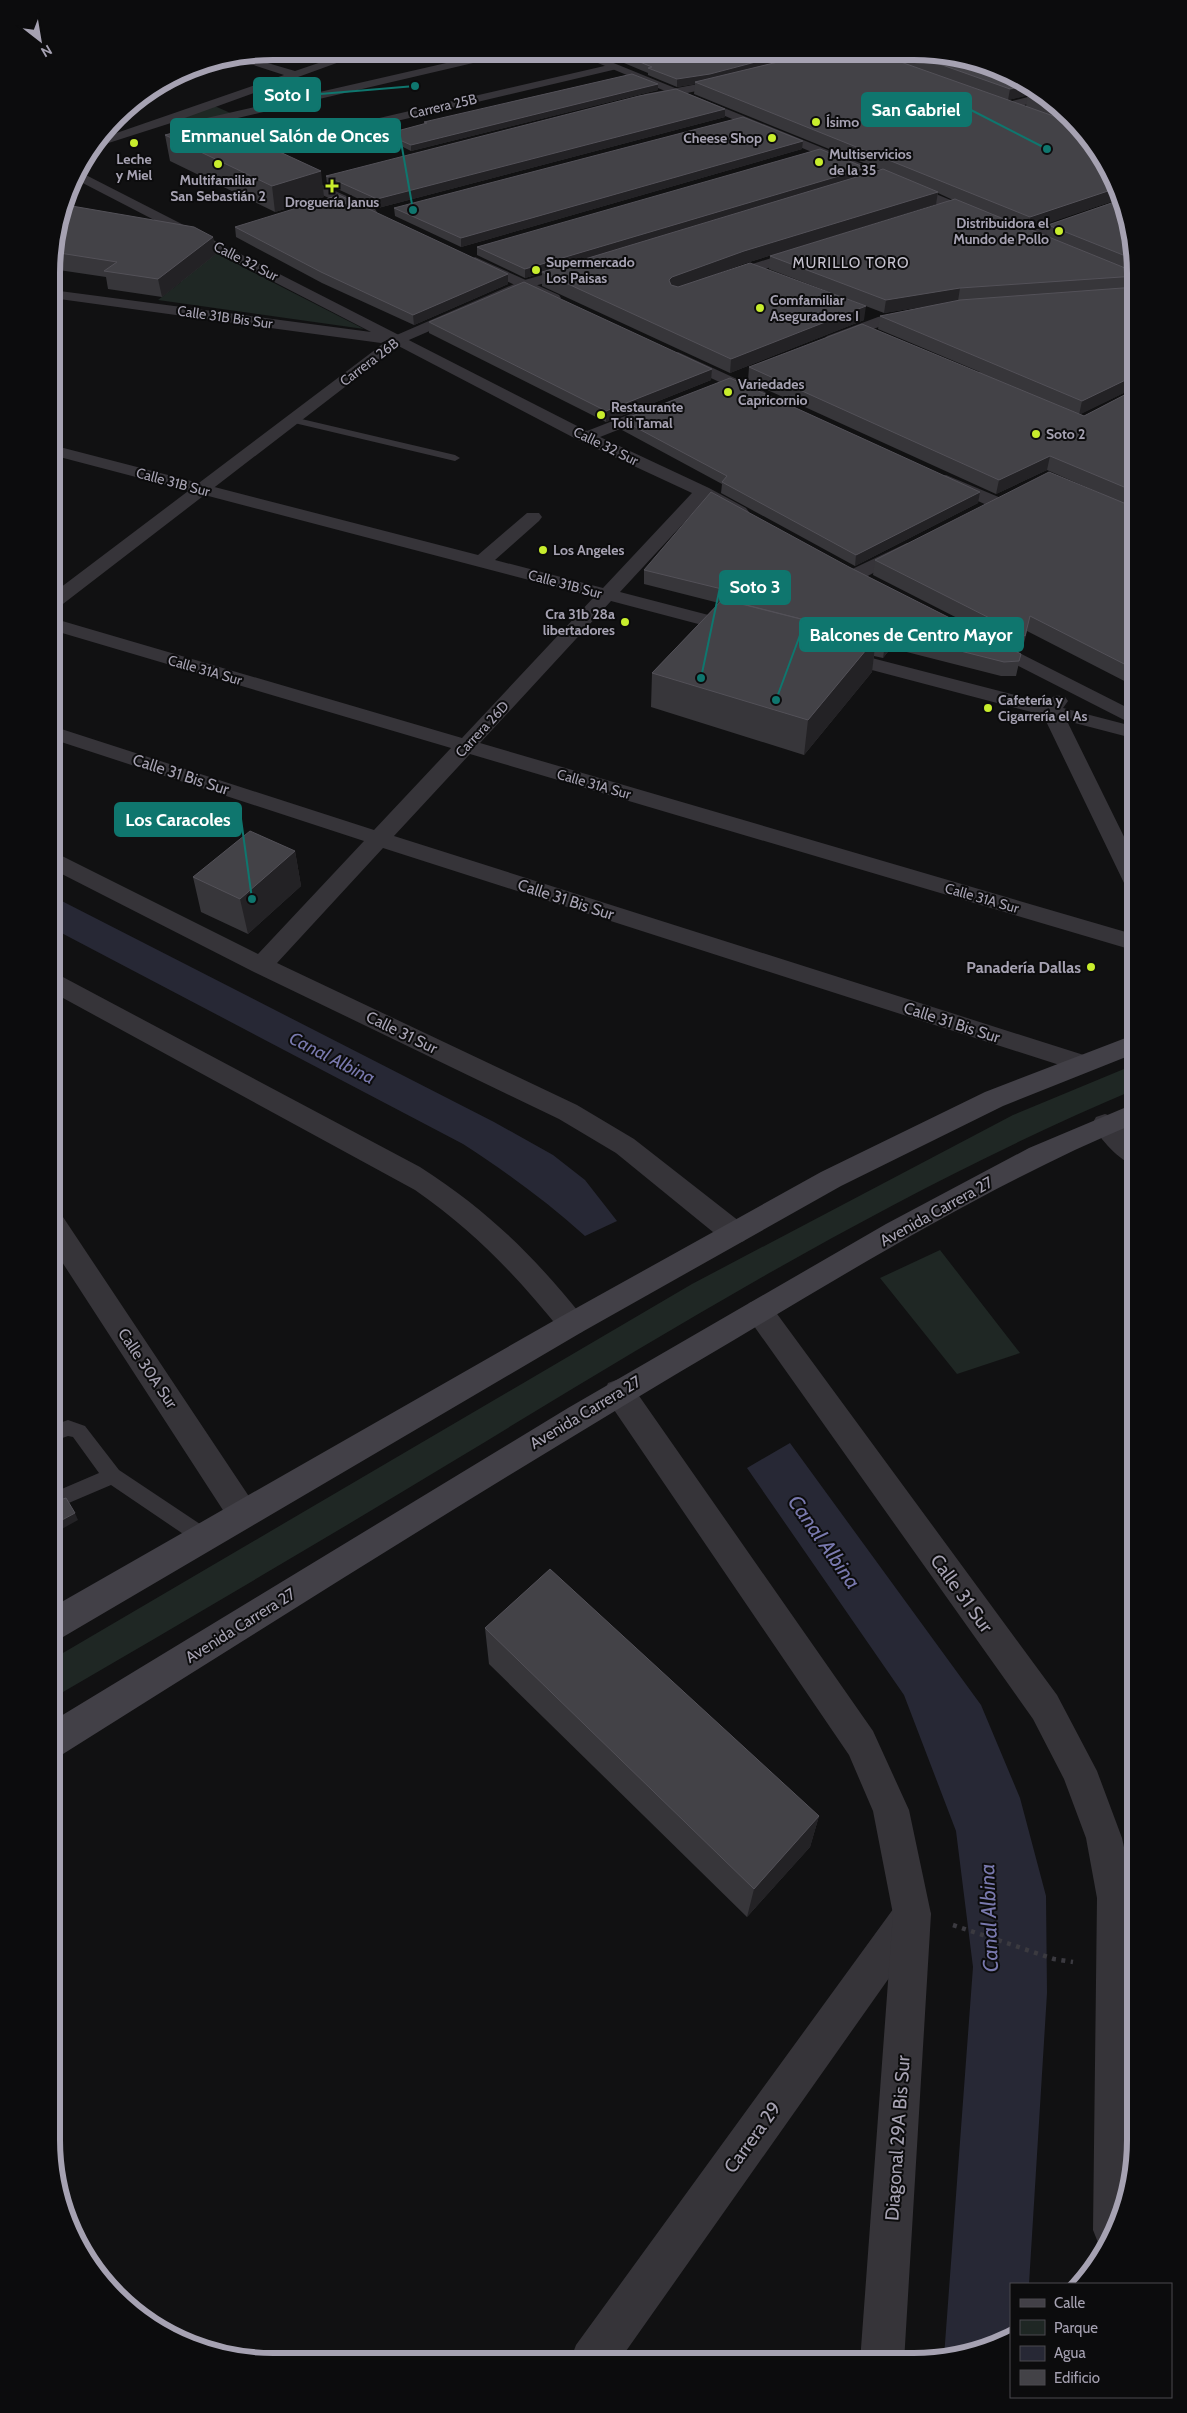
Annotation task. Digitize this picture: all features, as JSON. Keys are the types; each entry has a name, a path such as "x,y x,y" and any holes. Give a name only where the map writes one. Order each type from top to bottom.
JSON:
{"main road":[{"path":"60,1621 205,1538 243,1514 395,1429 572,1324 831,1179 918,1134 994,1099 1127,1046"},
{"name":"Avenida Carrera 27","path":"60,1736 540,1438 619,1392 982,1185 1053,1148 1127,1115"}],"street":[{"path":"106,141 339,60"},
{"path":"188,126 474,60"},
{"path":"596,60 994,223"},
{"path":"877,60 903,69"},
{"path":"251,61 295,75"},
{"name":"Carrera 25B","path":"244,153 613,67"},
{"path":"628,101 738,78"},
{"path":"1027,113 1004,104 1035,98"},
{"path":"171,118 340,198 382,215"},
{"path":"722,124 741,119"},
{"path":"799,156 818,151"},
{"path":"864,182 883,176"},
{"name":"Calle 32 Sur","path":"83,178 586,436 703,492 754,520"},
{"path":"308,183 327,178"},
{"path":"322,204 340,198"},
{"path":"934,211 953,206"},
{"path":"1045,244 1023,235 1098,213"},
{"path":"205,240 223,234"},
{"path":"713,282 823,246"},
{"path":"469,251 526,284 570,306"},
{"name":"Carrera 26B","path":"60,597 397,340 526,284 592,264"},
{"path":"749,269 776,279"},
{"name":"Calle 31B Bis Sur","path":"60,295 397,340"},
{"path":"821,344 857,328 882,320 930,311"},
{"path":"865,313 882,320"},
{"path":"857,328 875,336"},
{"path":"668,352 774,402"},
{"path":"712,388 748,374"},
{"path":"586,436 667,406"},
{"name":"Calle 31B Sur","path":"60,452 762,635"},
{"path":"933,474 995,502"},
{"name":"Carrera 26D","path":"261,965 703,492"},
{"path":"978,511 1012,494"},
{"path":"481,562 532,517"},
{"path":"855,575 925,539"},
{"path":"838,566 872,584"},
{"name":"Calle 31A Sur","path":"60,626 1127,940"},
{"path":"975,636 1127,715"},
{"path":"820,650 1127,731"},
{"path":"1051,710 1069,684"},
{"path":"1051,710 1127,866"},
{"name":"Calle 31 Bis Sur","path":"60,735 379,839 1081,1063"},
{"name":"Calle 31 Sur","path":"60,864 261,965 592,1125 624,1146 734,1233"},
{"path":"60,986 410,1174 441,1194 469,1215 516,1257 572,1324"},
{"path":"1105,1124 1127,1147"},
{"name":"Calle 30A Sur","path":"60,1234 243,1514"},
{"name":"Calle 31 Sur","path":"759,1311 1045,1707 1079,1771 1126,1892"},
{"path":"619,1392 861,1743 891,1810 912,1914"},
{"path":"1115,2211 1126,1892"},
{"name":"Carrera 29","path":"598,2353 912,1914"},
{"name":"Diagonal 29A Bis Sur","path":"883,2353 912,1914"}],"lane":[{"path":"886,63 897,60"},
{"path":"293,420 455,458"},
{"path":"60,1431 68,1428 79,1431 112,1476 205,1538"},
{"path":"64,1497 112,1476"}],"path":[{"path":"961,1928 1054,1959"}],"green space":[{"path":"210,104 235,115 188,126 171,118"},
{"path":"114,213 140,226 155,222 364,329 158,300 181,282 64,231 65,228"},
{"path":"1127,1068 1127,1093 961,1170 791,1261 625,1357 358,1518 60,1694 60,1655 692,1284 1013,1115"},
{"path":"940,1250 1020,1353 957,1374 880,1278"}],"water":[{"name":"Canal Albina","path":"60,900 494,1122 553,1155 585,1180 617,1221 585,1236 526,1187 463,1144 60,932"},
{"name":"Canal Albina","path":"790,1443 981,1705 1020,1798 1046,1896 1047,1993 1029,2283 1010,2283 1010,2330 969,2346 944,2351 973,1967 956,1831 904,1695 747,1468"}],"building":[{"path":"635,60 763,60 710,74 677,79 648,68 652,67"},
{"path":"786,60 895,60 1059,118 1083,143 1110,190 1030,217 695,82"},
{"path":"928,60 982,71 1017,87 1010,89"},
{"path":"632,74 658,84 411,145 386,134 427,123 424,122"},
{"path":"676,89 725,109 377,199 326,176 639,96"},
{"path":"743,117 803,141 461,238 394,208"},
{"path":"215,122 321,171 272,186 165,135"},
{"path":"820,149 866,168 525,269 477,247"},
{"path":"883,169 938,192 744,251 672,277 669,280 671,285 678,287 750,263 866,306 731,359 542,272"},
{"path":"339,195 508,274 413,315 321,272 235,227"},
{"path":"955,199 1021,226 1024,229 1029,229 1127,269 1127,277 960,288 886,300 770,256"},
{"path":"1115,202 1120,218 1127,256 1048,225"},
{"path":"71,206 194,227 213,237 158,279 104,271 117,262 61,253"},
{"path":"524,282 712,369 606,411 429,322"},
{"path":"1127,288 1127,379 1082,401 880,316 960,300"},
{"path":"862,324 1084,416 1127,394 1127,488 1050,456 999,480 749,367"},
{"path":"730,378 980,492 856,555 722,482 727,476 622,420"},
{"path":"1049,472 1127,504 1127,665 1030,616 1025,636 875,560"},
{"path":"711,492 849,567 1021,654 1019,661 1004,662 893,634 885,644 876,642 876,638 737,603 742,597 728,594 730,591 644,570"},
{"path":"723,599 876,638 808,720 652,673"},
{"path":"250,831 295,851 240,899 193,877"},
{"path":"66,1498 75,1513 60,1521 60,1500"},
{"path":"550,1569 819,1816 754,1889 485,1628"}],"place":[{"name":"Soto I","path":"415,86"},
{"name":"Ísimo","path":"816,122"},
{"name":"Cheese Shop","path":"772,138"},
{"name":"Leche y Miel","path":"134,143"},
{"name":"San Gabriel","path":"1047,149"},
{"name":"Multiservicios de la 35","path":"819,162"},
{"name":"Multifamiliar San Sebastián 2","path":"218,164"},
{"name":"Droguería Janus","path":"332,186"},
{"name":"Emmanuel Salón de Onces","path":"413,210"},
{"name":"Distribuidora el Mundo de Pollo","path":"1059,231"},
{"name":"Supermercado Los Paisas","path":"536,270"},
{"name":"Comfamiliar Aseguradores I","path":"760,308"},
{"name":"Variedades Capricornio","path":"728,392"},
{"name":"Restaurante Toli Tamal","path":"601,415"},
{"name":"Soto 2","path":"1036,434"},
{"name":"Los Angeles","path":"543,550"},
{"name":"Cra 31b 28a libertadores","path":"625,622"},
{"name":"Soto 3","path":"701,678"},
{"name":"Balcones de Centro Mayor","path":"776,700"},
{"name":"Cafetería y Cigarrería el As","path":"988,708"},
{"name":"Los Caracoles","path":"252,899"},
{"name":"Panadería Dallas","path":"1091,967"}],"district":[{"name":"MURILLO TORO","path":"851,263"}]}
